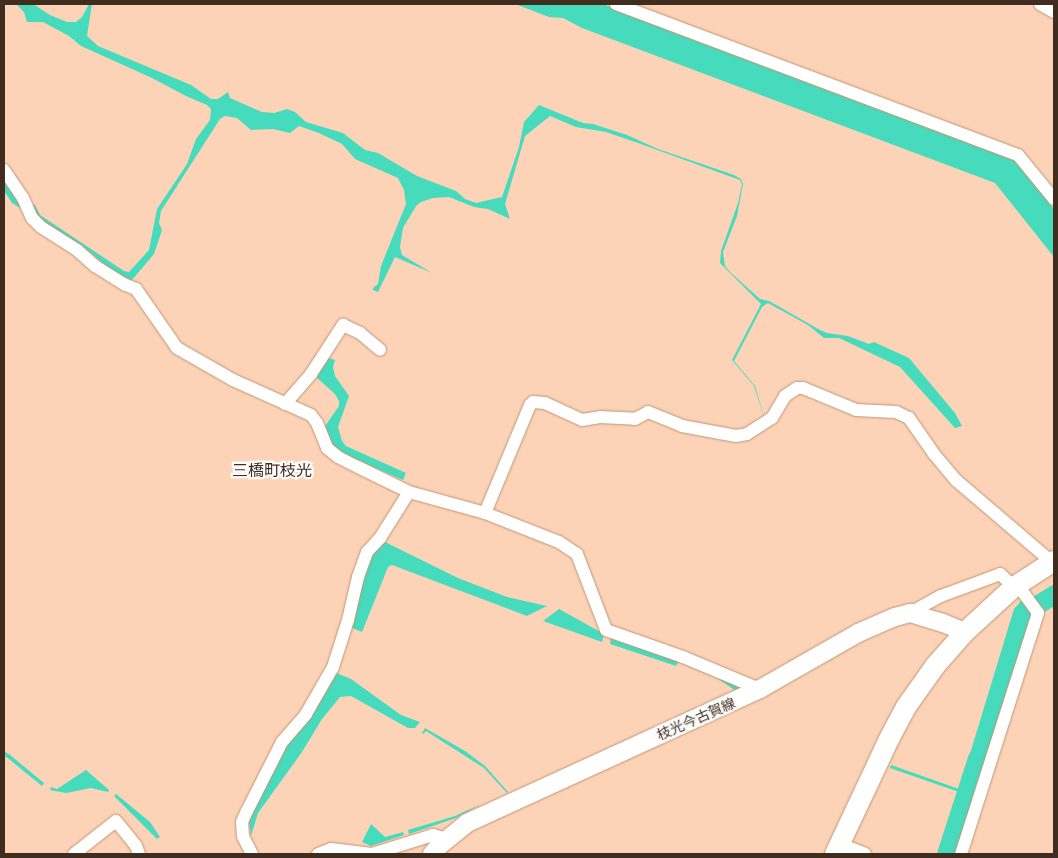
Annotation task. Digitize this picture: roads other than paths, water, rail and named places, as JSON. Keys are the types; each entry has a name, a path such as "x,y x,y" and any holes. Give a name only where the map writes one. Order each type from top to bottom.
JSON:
{"highway":[{"path":"837,850 906,707 935,666 966,632 1053,562"}],"main road":[{"name":"枝光今古賀線","path":"432,854 467,823 760,689 858,633 910,613"},
{"path":"910,613 943,622 966,632"}],"street":[{"path":"616,4 1018,155 1054,199"},
{"path":"1040,4 1054,12"},
{"path":"4,170 23,198 32,218 41,227 77,250 95,266 136,289 177,348 233,380 311,415 317,423 327,448 338,457 409,492 485,513 559,542 577,554 606,630 683,657 760,689"},
{"path":"285,404 311,374 343,325 360,333 380,350"},
{"path":"485,513 530,405 533,402 544,403 582,420 600,417 635,420 648,412 682,426 736,436 747,434 772,418 785,396 797,388 803,388 856,410 896,412 909,418 934,454 957,480 1053,562"},
{"path":"252,854 243,836 242,822 282,742 306,714 333,667 348,620 358,577 367,552 380,538 409,492"},
{"path":"910,613 941,596 1000,574 1018,589 1038,613 961,854"},
{"path":"74,854 116,821 136,846 139,854"},
{"path":"318,854 331,849 372,854 433,834 447,839"},
{"path":"837,850 863,854"}],"water":[{"path":"16,4 33,4 50,15 67,22 76,22 82,17 89,4 92,4 87,36 98,46 191,85 211,99 218,99 228,92 230,98 262,112 274,113 287,109 295,112 306,122 343,133 365,150 378,153 417,176 456,191 465,199 476,203 502,197 519,147 524,122 539,105 583,123 593,124 627,135 658,149 734,175 741,179 743,184 737,216 723,252 725,266 730,272 760,299 769,301 820,330 848,336 869,344 874,342 909,358 955,413 962,426 955,428 900,367 839,338 824,338 808,325 768,303 762,307 734,361 755,386 765,420 754,386 732,360 761,304 720,263 721,251 738,203 742,184 740,180 606,132 576,127 550,116 525,136 505,204 510,219 488,209 474,207 449,197 433,198 421,202 416,206 403,228 400,247 402,255 432,273 395,257 378,292 373,290 373,288 378,284 381,266 406,204 404,190 398,178 355,159 342,144 319,133 299,126 290,133 273,129 251,130 237,118 225,116 220,119 161,211 159,223 162,230 154,254 132,280 117,275 85,248 12,203 4,191 4,178 19,203 35,205 40,215 124,271 129,272 149,250 157,209 187,164 196,139 210,120 211,109 207,105 152,78 81,46 69,36 43,22 27,22 24,12"},
{"path":"515,4 603,4 1013,158 1054,209 1054,257 995,183 582,28 563,18 549,17"},
{"path":"329,358 335,360 333,367 335,376 349,396 338,427 342,441 346,446 406,473 403,480 343,454 333,445 325,426 339,406 339,401 335,394 315,376"},
{"path":"385,542 458,578 507,597 547,606 527,616 392,565 388,567 362,632 350,627 372,552"},
{"path":"1022,600 1033,615 977,785 962,780 1014,609"},
{"path":"559,609 604,634 602,642 543,621"},
{"path":"611,638 719,675 742,690 736,691 717,678 678,662 676,666 610,644"},
{"path":"334,672 351,679 401,715 420,722 415,728 408,728 351,696 340,697 322,719 302,752 258,813 251,836 249,821 280,750"},
{"path":"425,728 465,751 485,766 508,792 484,768 426,731 423,734"},
{"path":"4,751 44,783 42,786 4,755"},
{"path":"891,765 959,789 960,787 976,793 955,854 938,854 959,792 890,768"},
{"path":"86,770 109,790 108,792 91,788 66,793 50,790 51,787 57,789"},
{"path":"116,794 150,822 160,837 157,839 114,796"},
{"path":"481,804 456,818 409,834 408,830 455,816"},
{"path":"371,824 385,837 403,832 404,835 371,846 362,842"}],"waterway":[{"path":"1022,620 1024,613 1054,594"},
{"path":"946,854 977,758"}],"district":[{"name":"三橋町枝光","path":"272,470"}]}
